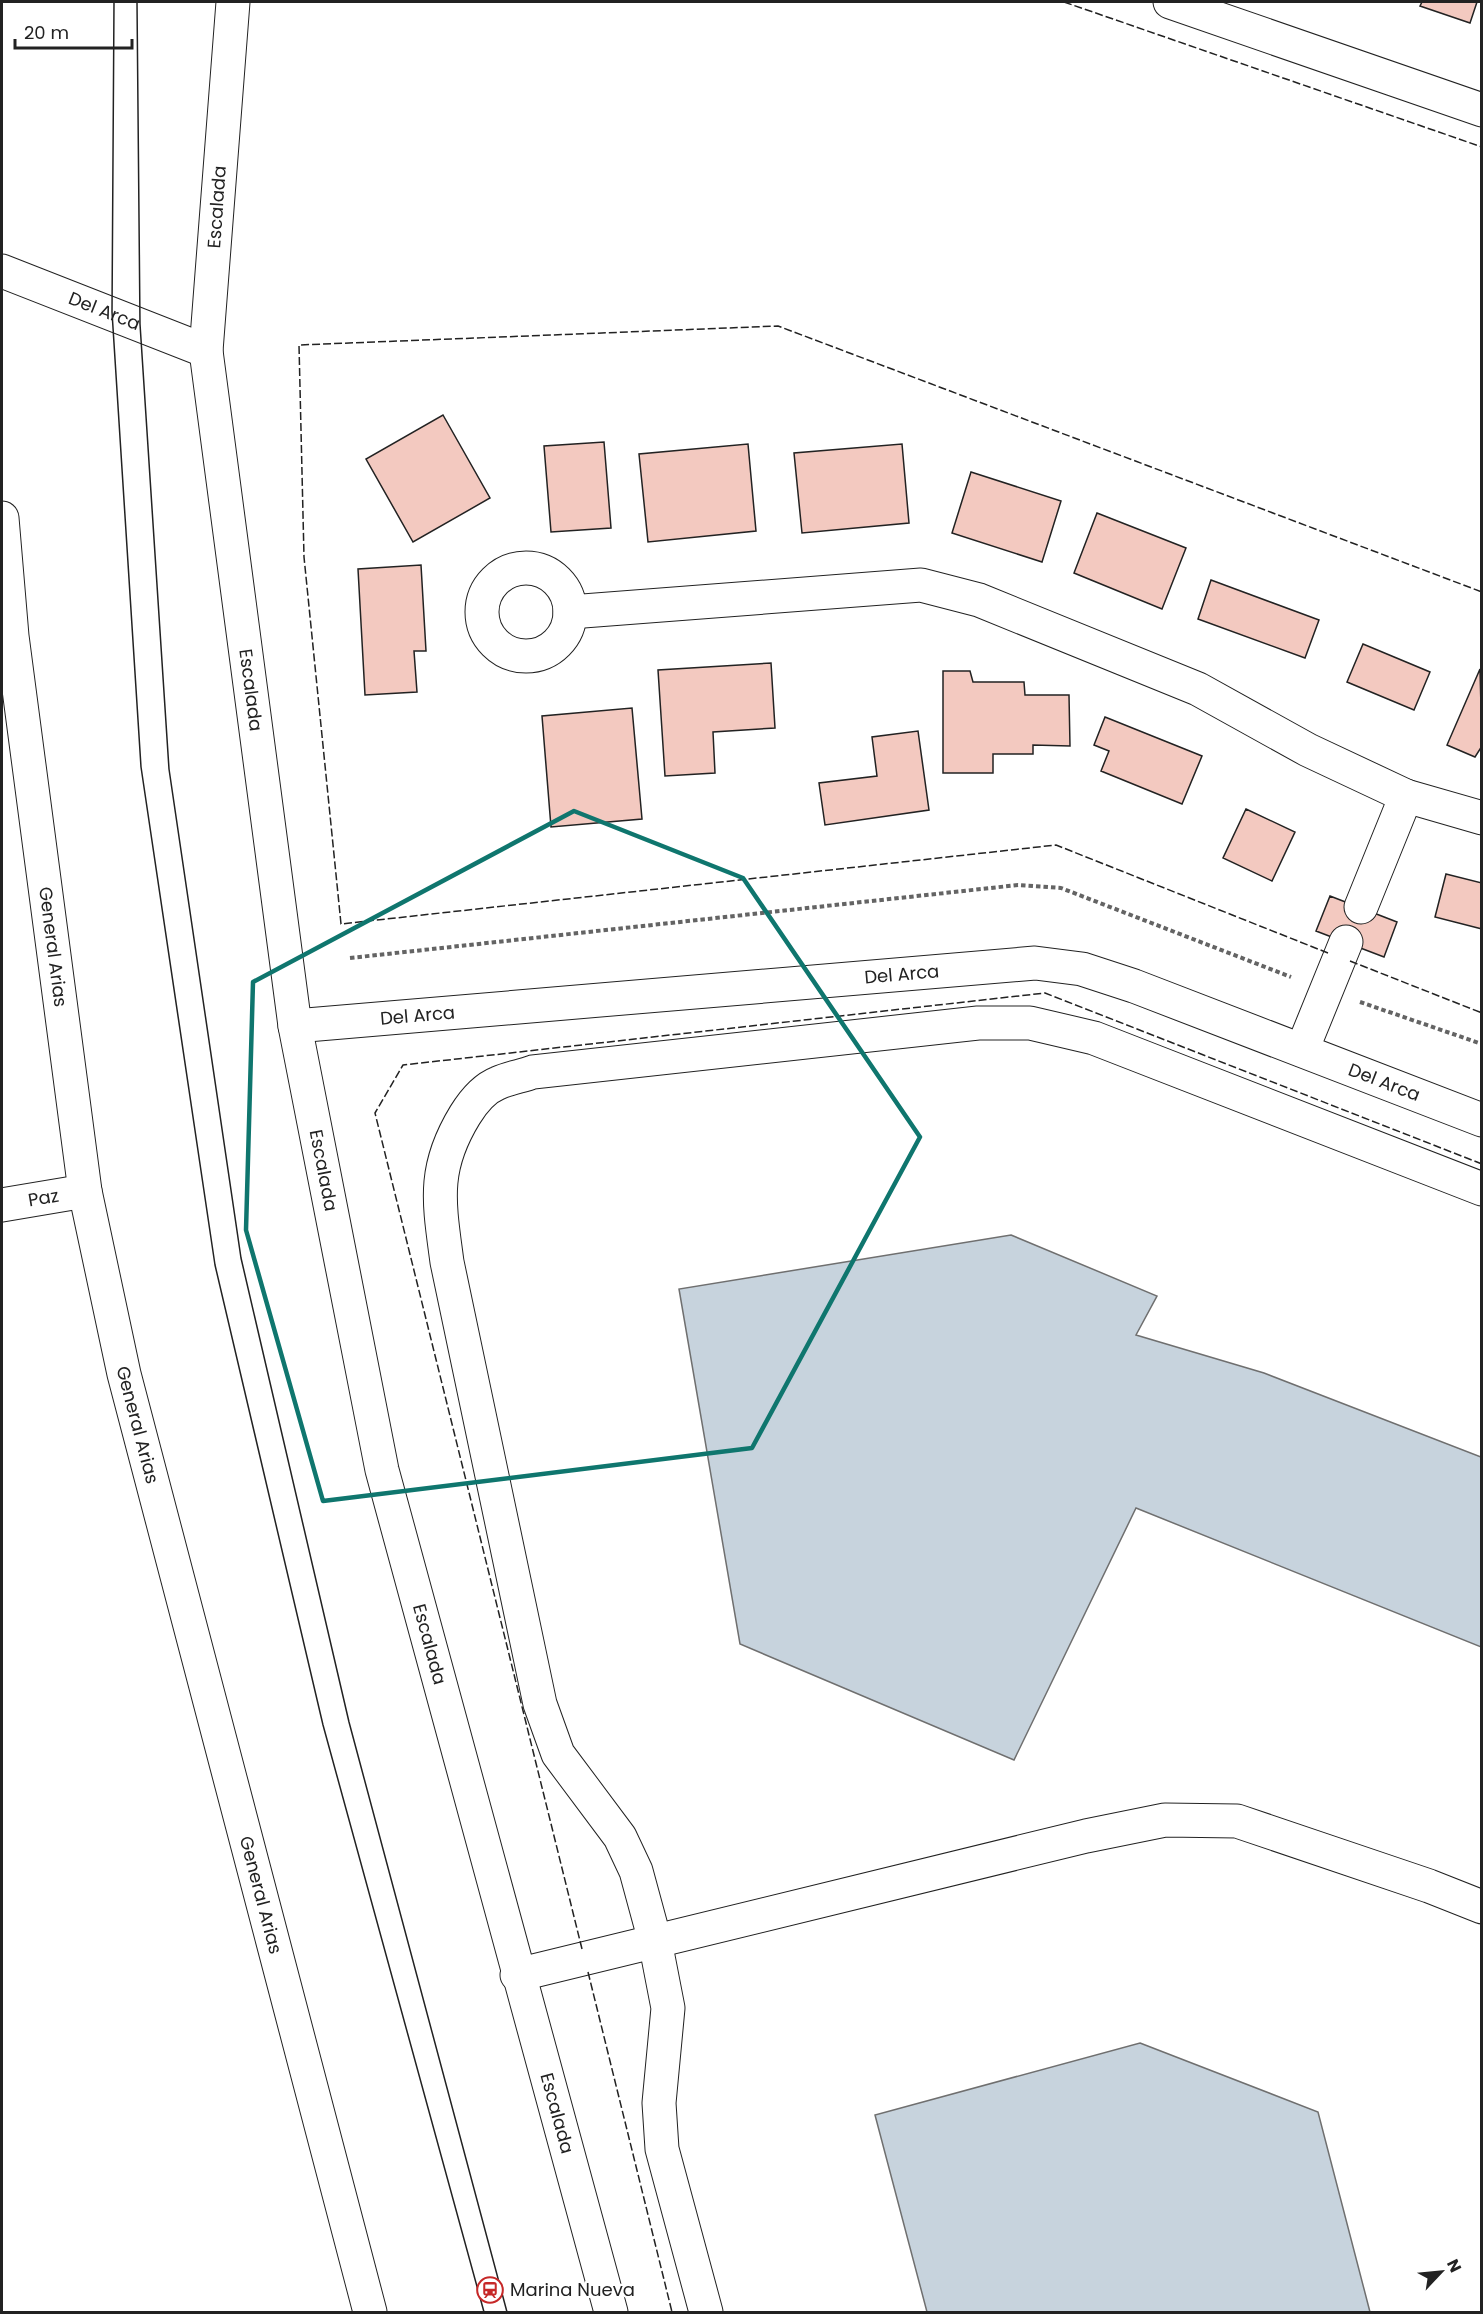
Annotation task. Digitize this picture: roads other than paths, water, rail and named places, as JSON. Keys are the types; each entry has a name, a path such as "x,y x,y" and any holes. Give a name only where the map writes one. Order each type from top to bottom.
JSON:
{"street":[{"name":"Escalada","path":"233,2 206,351 295,1026 382,1470 517,1975 611,2313"},
{"path":"1170,2 1482,110"},
{"name":"Del Arca","path":"2,271 206,351"},
{"name":"General Arias","path":"2,518 12,636 85,1191 124,1374 370,2313"},
{"path":"570,612 921,585 979,600 1198,688 1308,750 1406,796 1482,818"},
{"path":"1361,907 1406,796"},
{"path":"1302,1050 1346,942"},
{"name":"Del Arca","path":"295,1026 1035,963 1082,969 1302,1050 1482,1120"},
{"path":"706,2313 662,2149 659,2103 668,2008 655,1941 636,1871 614,1828 558,1754 540,1704 447,1262 438,1201 442,1163 459,1125 475,1099 496,1083 533,1072 978,1023 1030,1023 1094,1038 1482,1189"},
{"name":"Paz","path":"2,1205 85,1191"},
{"path":"517,1975 1086,1836 1165,1820 1237,1821 1429,1886 1482,1907"}],"tram line":[{"path":"114,2 112,312 141,767 215,1265 323,1725 484,2312"},
{"path":"137,2 140,324 169,769 241,1258 349,1722 507,2312"}],"place":[{"name":"Marina Nueva","path":"490,2290"}]}
